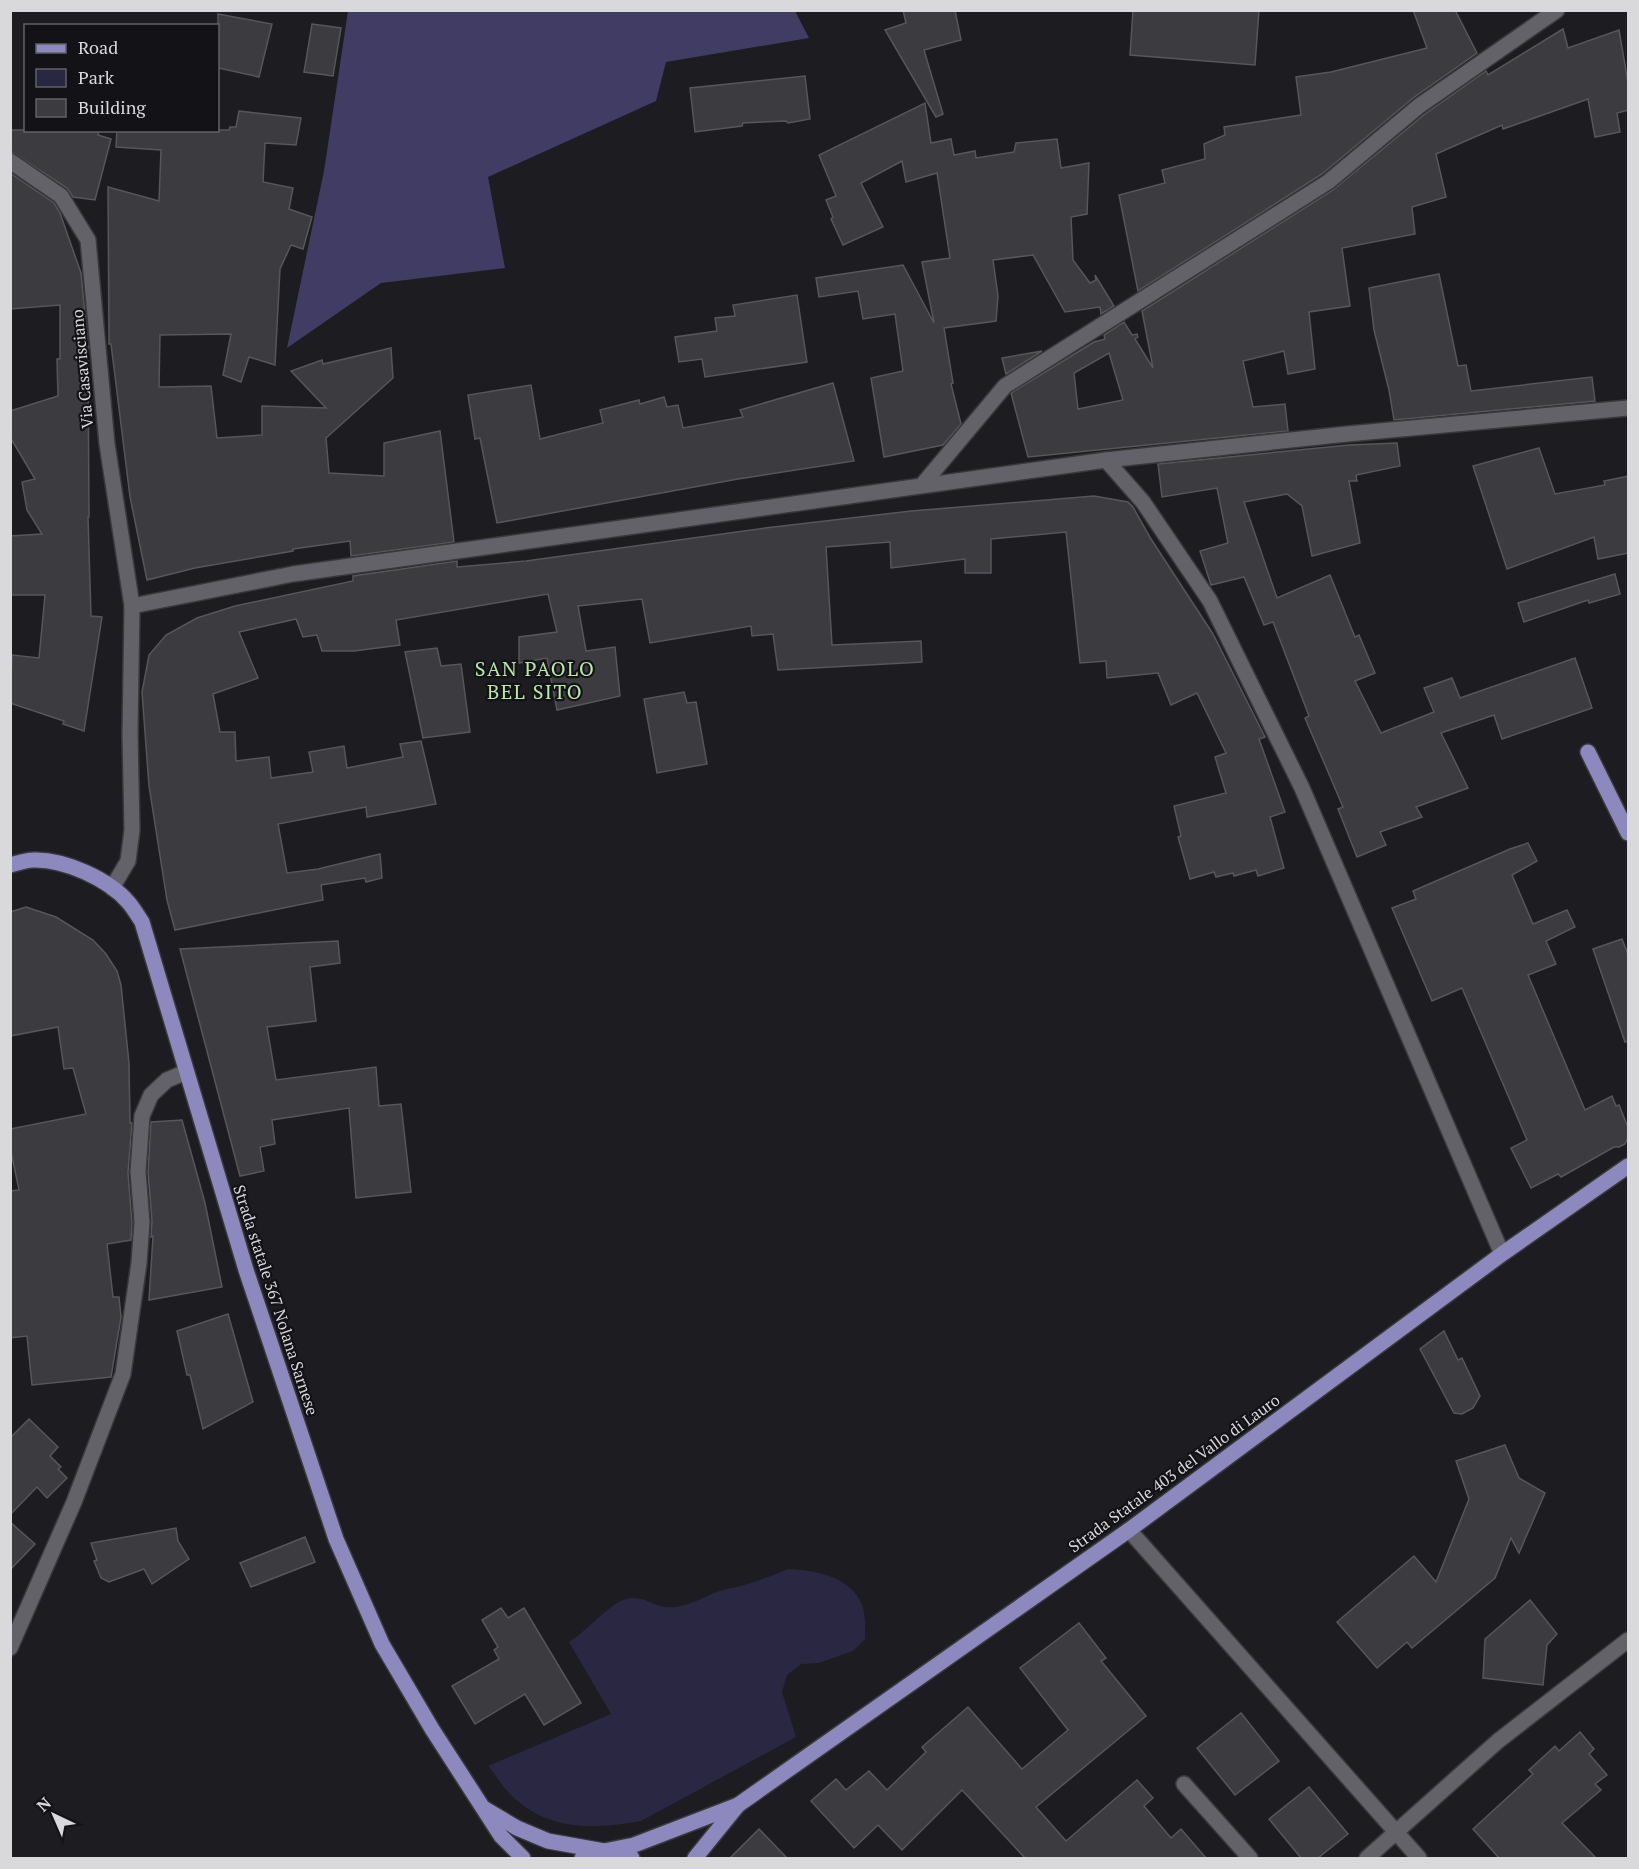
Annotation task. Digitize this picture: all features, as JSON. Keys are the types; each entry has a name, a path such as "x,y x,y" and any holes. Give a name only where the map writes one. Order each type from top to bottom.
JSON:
{"main road":[{"path":"1588,752 1629,833"},
{"name":"Strada statale 367 Nolana Sarnese","path":"10,865 32,860 58,862 86,873 112,888 129,902 142,922 246,1270 336,1539 382,1644 432,1729 501,1836 523,1858"},
{"name":"Strada Statale 403 del Vallo di Lauro","path":"485,1809 518,1828 548,1841 604,1851 634,1845 738,1805 1129,1530 1502,1254 1629,1166"},
{"name":"Strada Statale 403 del Vallo di Lauro","path":"695,1858 738,1805"},
{"path":"582,1858 604,1851 617,1852 632,1858"}],"street":[{"path":"923,484 1005,386 1328,182 1419,106 1557,10"},
{"name":"Via Casavisciano","path":"10,161 61,196 88,240 107,444 132,606 130,734 132,830 128,861 112,888"},
{"path":"132,606 293,574 923,484 1106,460 1347,434 1629,408"},
{"path":"1106,460 1143,502 1210,601 1302,788 1502,1254"},
{"path":"10,1648 74,1502 123,1374 139,1263 142,1222 138,1172 142,1116 151,1095 167,1080 186,1072"},
{"path":"1129,1530 1419,1858"},
{"path":"1367,1858 1498,1741 1629,1640"},
{"path":"1184,1784 1250,1858"}],"green space":[{"path":"788,1569 820,1573 841,1581 857,1595 862,1605 865,1622 865,1639 853,1651 819,1663 801,1664 787,1675 782,1692 796,1737 641,1821 605,1826 553,1821 538,1814 522,1805 508,1792 488,1766 611,1714 569,1642 617,1603 637,1598 661,1606 676,1607"}],"shaded area":[{"path":"348,11 795,11 809,38 666,62 656,101 488,177 505,268 381,283 287,348 324,171"}],"building":[{"path":"903,10 955,10 961,40 924,50 943,114 936,117 885,30 906,23"},
{"path":"1133,10 1259,10 1255,65 1130,55"},
{"path":"1413,10 1455,10 1477,53 1413,98 1322,174 1138,291 1119,195 1165,183 1162,170 1205,159 1204,144 1225,135 1224,127 1301,115 1296,77 1331,72 1427,48"},
{"path":"218,14 272,24 259,77 219,68"},
{"path":"312,24 341,28 333,76 304,72"},
{"path":"1563,29 1568,48 1619,30 1629,88 1629,110 1617,113 1620,132 1595,137 1588,99 1503,129 1502,125 1436,154 1446,197 1412,207 1415,234 1342,248 1350,306 1309,312 1315,369 1288,374 1284,351 1243,361 1253,407 1285,404 1288,431 1028,457 1011,393 1094,342 1105,339 1104,335 1124,322 1132,335 1137,334 1138,337 1135,339 1153,368 1142,311 1333,190 1425,114 1486,71 1488,75","holes":["1109,353 1123,400 1078,409 1074,373"]},
{"path":"805,76 810,119 788,123 786,121 743,123 742,126 695,132 690,88"},
{"path":"925,103 931,143 951,139 954,155 975,151 976,158 1014,152 1016,143 1057,139 1061,168 1089,163 1087,214 1071,217 1073,260 1090,283 1096,280 1095,275 1114,306 1101,314 1100,307 1065,312 1033,255 993,260 998,296 996,321 944,328 953,383 951,384 961,424 943,445 884,457 871,378 903,371 895,314 863,319 858,291 819,297 816,278 903,265 934,323 922,262 950,258 937,173 906,182 902,161 861,183 883,227 843,245 831,219 833,217 826,200 836,196 819,155"},
{"path":"239,111 301,118 296,145 265,143 263,182 293,188 289,209 312,217 303,249 291,245 280,269 275,365 249,357 241,382 223,375 231,334 160,335 159,387 211,386 217,438 262,435 262,406 326,408 291,371 322,360 323,364 391,348 393,378 326,438 329,473 384,476 384,443 440,431 454,542 351,556 350,541 293,549 293,551 195,568 147,580 130,497 111,344 109,344 108,187 159,201 161,150 116,147 117,132 219,132 219,130 236,127"},
{"path":"10,130 99,132 98,135 111,139 95,200 73,197 67,188 10,151"},
{"path":"10,173 54,203 60,213 81,273 88,346 88,517 91,616 102,617 84,731 63,724 64,721 10,703 12,655 39,658 45,595 10,595 10,536 42,534 27,510 22,482 35,479 10,437 10,411 58,396 57,359 60,359 60,305 10,309"},
{"path":"1439,274 1458,366 1466,365 1471,391 1592,377 1595,401 1394,420 1374,330 1369,288"},
{"path":"797,295 807,362 705,377 702,359 679,362 675,337 717,331 715,318 735,316 733,305"},
{"path":"1042,351 1006,374 1002,358"},
{"path":"833,383 854,461 738,479 497,523 480,438 475,439 468,395 531,385 540,439 603,423 600,410 639,400 640,404 664,397 667,407 678,405 683,428 743,417 740,410"},
{"path":"1397,443 1400,466 1356,475 1357,481 1349,481 1360,543 1312,556 1302,506 1287,494 1244,502 1277,598 1330,575 1355,637 1359,635 1375,673 1355,681 1381,733 1434,712 1424,688 1452,678 1460,698 1575,658 1592,708 1502,739 1494,715 1441,733 1468,788 1416,807 1422,817 1380,832 1386,845 1357,857 1338,809 1343,807 1305,718 1309,716 1273,622 1264,625 1244,577 1211,585 1200,551 1228,543 1217,488 1162,497 1158,464 1349,445"},
{"path":"1539,448 1555,494 1605,485 1604,481 1629,476 1629,553 1598,559 1594,537 1507,569 1473,466"},
{"path":"1094,496 1128,502 1133,507 1151,539 1213,634 1265,737 1259,739 1285,812 1270,817 1284,868 1258,876 1256,870 1234,876 1233,873 1216,877 1214,872 1190,879 1178,837 1181,836 1174,806 1226,793 1215,757 1226,753 1197,693 1171,705 1158,673 1107,678 1106,661 1080,663 1066,532 991,539 991,573 965,573 965,559 891,568 890,542 826,547 832,645 921,641 922,662 778,670 773,634 752,636 751,626 650,643 642,599 578,606 586,651 615,647 620,696 557,710 547,658 519,663 519,637 557,632 548,594 396,620 400,645 354,651 322,651 317,635 303,637 296,619 239,632 258,678 213,694 220,732 235,732 236,761 269,757 271,778 313,772 309,752 344,746 347,768 403,757 400,744 421,741 436,804 367,817 366,807 278,824 287,873 318,869 380,854 382,878 366,882 365,878 321,885 323,900 175,930 167,900 149,786 142,692 149,655 166,635 197,618 235,606 353,581 353,576 457,561 457,567 526,561 765,528 911,511"},
{"path":"1615,574 1620,594 1589,603 1588,600 1524,622 1518,603"},
{"path":"437,648 441,666 461,664 470,732 423,738 405,652"},
{"path":"684,692 687,703 696,702 707,764 657,773 644,699"},
{"path":"1528,843 1537,861 1512,875 1533,924 1567,910 1575,927 1546,941 1556,964 1528,975 1585,1110 1612,1096 1616,1106 1619,1105 1629,1130 1625,1144 1614,1147 1561,1177 1558,1174 1531,1188 1511,1148 1527,1140 1462,988 1432,1001 1392,908 1416,899 1413,891"},
{"path":"26,907 56,917 93,940 117,971 121,985 129,1063 130,1123 132,1123 128,1173 132,1222 131,1240 107,1244 113,1297 119,1297 121,1317 111,1377 32,1385 27,1336 10,1338 10,1191 19,1190 10,1147 10,1129 86,1114 73,1068 64,1069 58,1027 10,1036 10,912"},
{"path":"1622,939 1629,957 1629,1041 1625,1042 1593,949"},
{"path":"338,941 340,963 310,967 316,1021 267,1027 276,1080 376,1067 379,1106 401,1104 411,1192 356,1198 349,1108 272,1120 275,1144 260,1147 264,1171 240,1176 180,949"},
{"path":"182,1120 205,1203 222,1287 149,1300 153,1236 151,1237 148,1172 151,1122"},
{"path":"228,1314 253,1402 203,1429 177,1331"},
{"path":"1444,1331 1458,1360 1462,1358 1480,1396 1473,1408 1462,1414 1454,1413 1420,1349"},
{"path":"29,1419 58,1447 50,1456 61,1467 58,1469 67,1478 47,1498 37,1487 10,1515 10,1438"},
{"path":"1505,1445 1519,1478 1545,1493 1519,1553 1511,1538 1495,1578 1412,1648 1407,1642 1377,1668 1337,1622 1414,1556 1436,1582 1469,1499 1456,1461"},
{"path":"10,1522 35,1544 10,1570"},
{"path":"176,1528 178,1541 189,1559 152,1584 144,1569 109,1582 101,1578 94,1561 97,1560 91,1543"},
{"path":"305,1537 315,1562 251,1587 240,1563"},
{"path":"1530,1600 1557,1634 1547,1645 1543,1685 1483,1678 1485,1639"},
{"path":"501,1608 508,1618 524,1608 581,1703 544,1725 525,1694 475,1724 452,1686 499,1659 494,1650 498,1647 482,1620"},
{"path":"1079,1623 1106,1658 1101,1661 1146,1716 1036,1807 1066,1841 1137,1780 1153,1798 1144,1806 1171,1838 1181,1829 1206,1858 1025,1858 962,1790 902,1850 878,1825 854,1848 811,1801 836,1779 846,1790 869,1771 887,1790 926,1752 922,1747 968,1707 1022,1769 1068,1730 1020,1668"},
{"path":"1241,1713 1279,1761 1235,1795 1197,1748"},
{"path":"1580,1732 1594,1749 1589,1754 1607,1775 1595,1784 1601,1790 1562,1823 1596,1858 1499,1858 1473,1829 1533,1774 1529,1770 1555,1746 1559,1751"},
{"path":"1309,1787 1348,1834 1318,1858 1301,1858 1269,1819"},
{"path":"759,1829 787,1858 730,1858"}],"district":[{"name":"SAN PAOLO BEL SITO","path":"535,680"}]}
